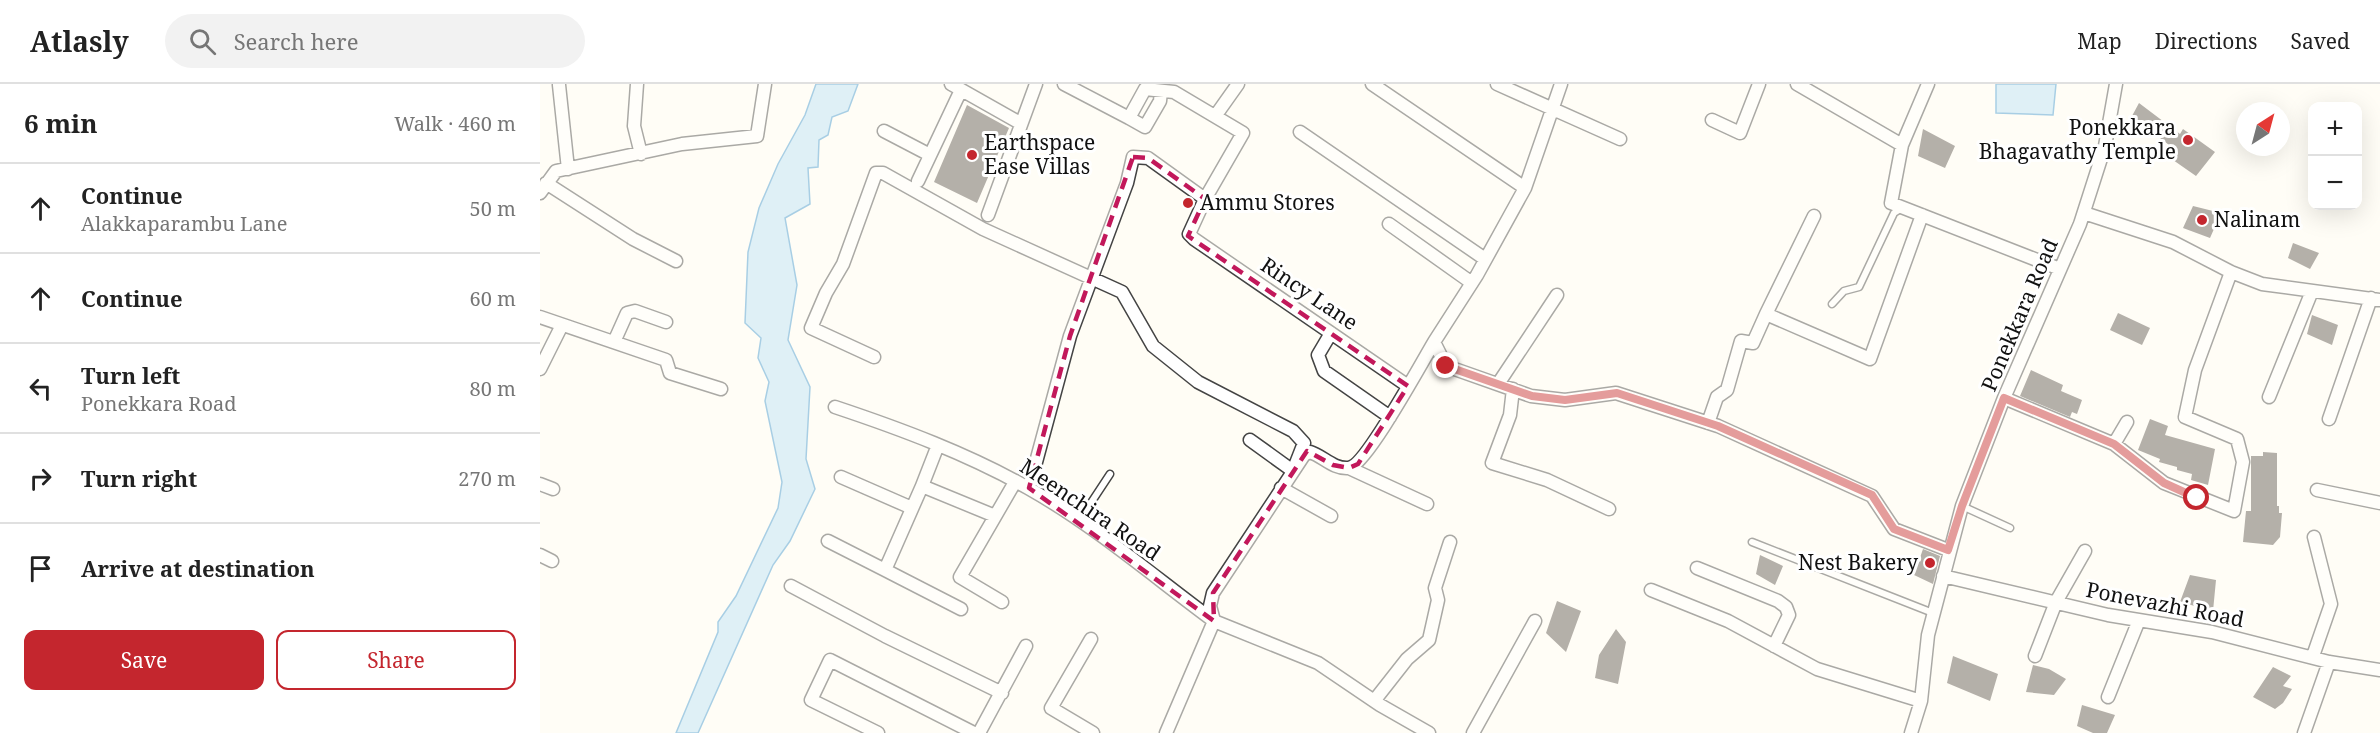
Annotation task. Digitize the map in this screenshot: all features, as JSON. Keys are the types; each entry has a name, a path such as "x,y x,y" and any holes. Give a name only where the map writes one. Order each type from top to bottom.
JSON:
{"street":[{"path":"637,84 634,126 641,154"},
{"path":"675,261 543,188 556,171 681,144 757,136 765,84"},
{"path":"988,215 1036,84"},
{"path":"1064,84 1145,127 1160,101 1161,91"},
{"path":"1216,115 1238,84"},
{"path":"1372,84 1525,188"},
{"path":"1497,84 1552,111 1620,139"},
{"path":"1348,468 1358,464 1390,417 1434,342 1472,284 1525,188 1561,84"},
{"path":"1712,120 1740,133 1759,84"},
{"path":"1797,84 1902,145"},
{"path":"1928,84 1902,145 1897,205 2060,269"},
{"name":"Ponekkara Road","path":"1911,733 1921,701 1928,635 1948,550 1962,506 2004,398 2084,213 2105,146 2115,84"},
{"path":"560,85 568,169"},
{"path":"918,181 956,87 1020,123"},
{"path":"1029,488 1070,336 1133,157 1148,158 1205,199 1243,133 1174,92 1144,87 1129,118"},
{"path":"884,131 930,155"},
{"path":"1300,132 1485,259"},
{"path":"874,357 811,328 826,293 843,264 876,173 883,173 983,229 1122,291 1153,346 1198,382 1293,431 1304,443 1293,471"},
{"name":"Rincy Lane","path":"1205,199 1189,234 1194,239 1408,386"},
{"path":"2084,213 2173,242 2231,272 2262,284 2375,299 2329,419"},
{"path":"1766,314 1870,358 1922,215"},
{"path":"1708,423 1717,397 1727,390 1741,341 1753,343 1814,216"},
{"path":"1389,224 1472,284"},
{"path":"2004,398 2114,444 2164,483 2235,511 2243,462 2237,440 2185,417 2195,370 2231,272"},
{"path":"2269,396 2312,291"},
{"path":"1498,384 1557,295"},
{"path":"614,342 627,313 635,311 666,322"},
{"path":"540,317 666,360 670,373 721,389"},
{"path":"540,369 562,325"},
{"path":"1330,333 1318,355 1324,370 1390,417"},
{"path":"1434,342 1446,366 1532,396 1565,400 1617,393 1708,423 1872,495 1894,529 1948,550"},
{"path":"1513,389 1510,416 1492,463 1547,480 1609,509"},
{"name":"Meenchira Road","path":"835,407 938,445 1029,488 1079,521 1214,621 1318,663 1374,701 1429,733"},
{"path":"2114,444 2127,422"},
{"path":"1250,440 1293,471"},
{"path":"885,570 938,445"},
{"path":"1166,733 1214,621 1210,606 1213,593 1281,488 1310,452 1332,465 1348,468 1427,504"},
{"path":"841,477 912,508"},
{"path":"1002,602 960,577 1016,482"},
{"path":"540,484 553,489"},
{"path":"922,486 995,516"},
{"path":"1281,488 1331,516"},
{"path":"2316,490 2380,503"},
{"path":"2313,656 2331,604 2314,537"},
{"path":"828,541 961,609"},
{"path":"1374,701 1407,659 1429,640 1438,600 1435,588 1450,542"},
{"path":"2035,656 2056,603 2085,551"},
{"path":"540,555 552,561"},
{"path":"1697,568 1779,601 1786,607 1789,615 1774,646"},
{"name":"Ponevazhi Road","path":"1943,576 2056,603 2212,632 2313,656 2329,662 2380,670"},
{"path":"791,586 885,636 1002,693"},
{"path":"1651,590 1728,621 1818,669 1921,701"},
{"path":"2108,697 2139,620"},
{"path":"1473,733 1535,621"},
{"path":"1091,639 1051,708 1093,733"},
{"path":"979,733 1026,646"},
{"path":"878,733 811,700 830,660 974,733"},
{"path":"2304,733 2329,662"}],"lane":[{"path":"1832,304 1844,291 1859,287 1897,205"},
{"path":"1079,521 1110,474"},
{"path":"1962,506 2010,528"},
{"path":"1752,542 1934,613"}],"highlighted area":[{"path":"1133,157 1148,158 1205,199 1188,236 1408,386 1358,464 1349,468 1333,465 1307,451 1213,593 1214,621 1029,488 1070,336"}],"water":[{"path":"816,84 858,84 848,111 832,117 828,135 819,140 818,167 808,168 810,204 785,218 797,285 788,340 810,387 806,459 815,489 790,541 773,565 698,733 676,733 718,632 718,622 736,596 778,508 782,482 765,401 769,382 758,358 761,338 745,323 748,252 759,208 778,164 805,115"},
{"path":"1996,84 2056,84 2053,115 1996,113"}],"building":[{"name":"Ponekkara Bhagavathy Temple","path":"2139,103 2180,134 2183,129 2215,152 2196,176 2163,153 2169,145 2132,116"},
{"name":"Earthspace Ease Villas","path":"967,105 1009,128 977,203 934,182"},
{"path":"1923,129 1955,146 1945,168 1918,156"},
{"name":"Nalinam","path":"2193,206 2221,213 2210,238 2183,228"},
{"path":"2293,243 2319,253 2310,269 2288,258"},
{"path":"2118,313 2150,328 2142,345 2110,330"},
{"path":"2312,315 2338,325 2332,345 2307,334"},
{"path":"2031,370 2063,385 2061,391 2082,400 2077,414 2072,412 2070,417 2020,396"},
{"path":"2150,419 2168,426 2165,435 2215,449 2208,485 2191,480 2192,474 2159,462 2160,459 2138,450"},
{"path":"2263,452 2277,453 2277,506 2279,506 2279,513 2282,513 2280,537 2273,545 2243,542 2246,511 2251,511 2251,456 2263,456"},
{"name":"Nest Bakery","path":"1923,549 1940,556 1933,584 1914,575"},
{"path":"1760,555 1783,566 1775,585 1756,574"},
{"path":"2190,575 2216,580 2213,611 2180,602"},
{"path":"1557,601 1581,611 1566,652 1546,633"},
{"path":"1616,629 1626,642 1618,684 1595,678 1599,655"},
{"path":"1953,656 1998,674 1990,701 1947,683"},
{"path":"2033,665 2049,669 2066,679 2054,695 2026,692"},
{"path":"2273,667 2291,676 2283,686 2292,689 2283,703 2275,709 2253,697"},
{"path":"2082,705 2115,715 2107,733 2093,733 2077,726"}],"place":[{"name":"Ponekkara Bhagavathy Temple","path":"2188,140"},
{"name":"Earthspace Ease Villas","path":"972,155"},
{"name":"Ammu Stores","path":"1188,203"},
{"name":"Nalinam","path":"2202,220"},
{"name":"Nest Bakery","path":"1930,563"}],"route":[{"path":"1446,366 1532,396 1565,400 1617,393 1718,426 1872,495 1894,529 1948,550 1962,506 2004,398 2114,444 2164,483 2197,498"}]}
